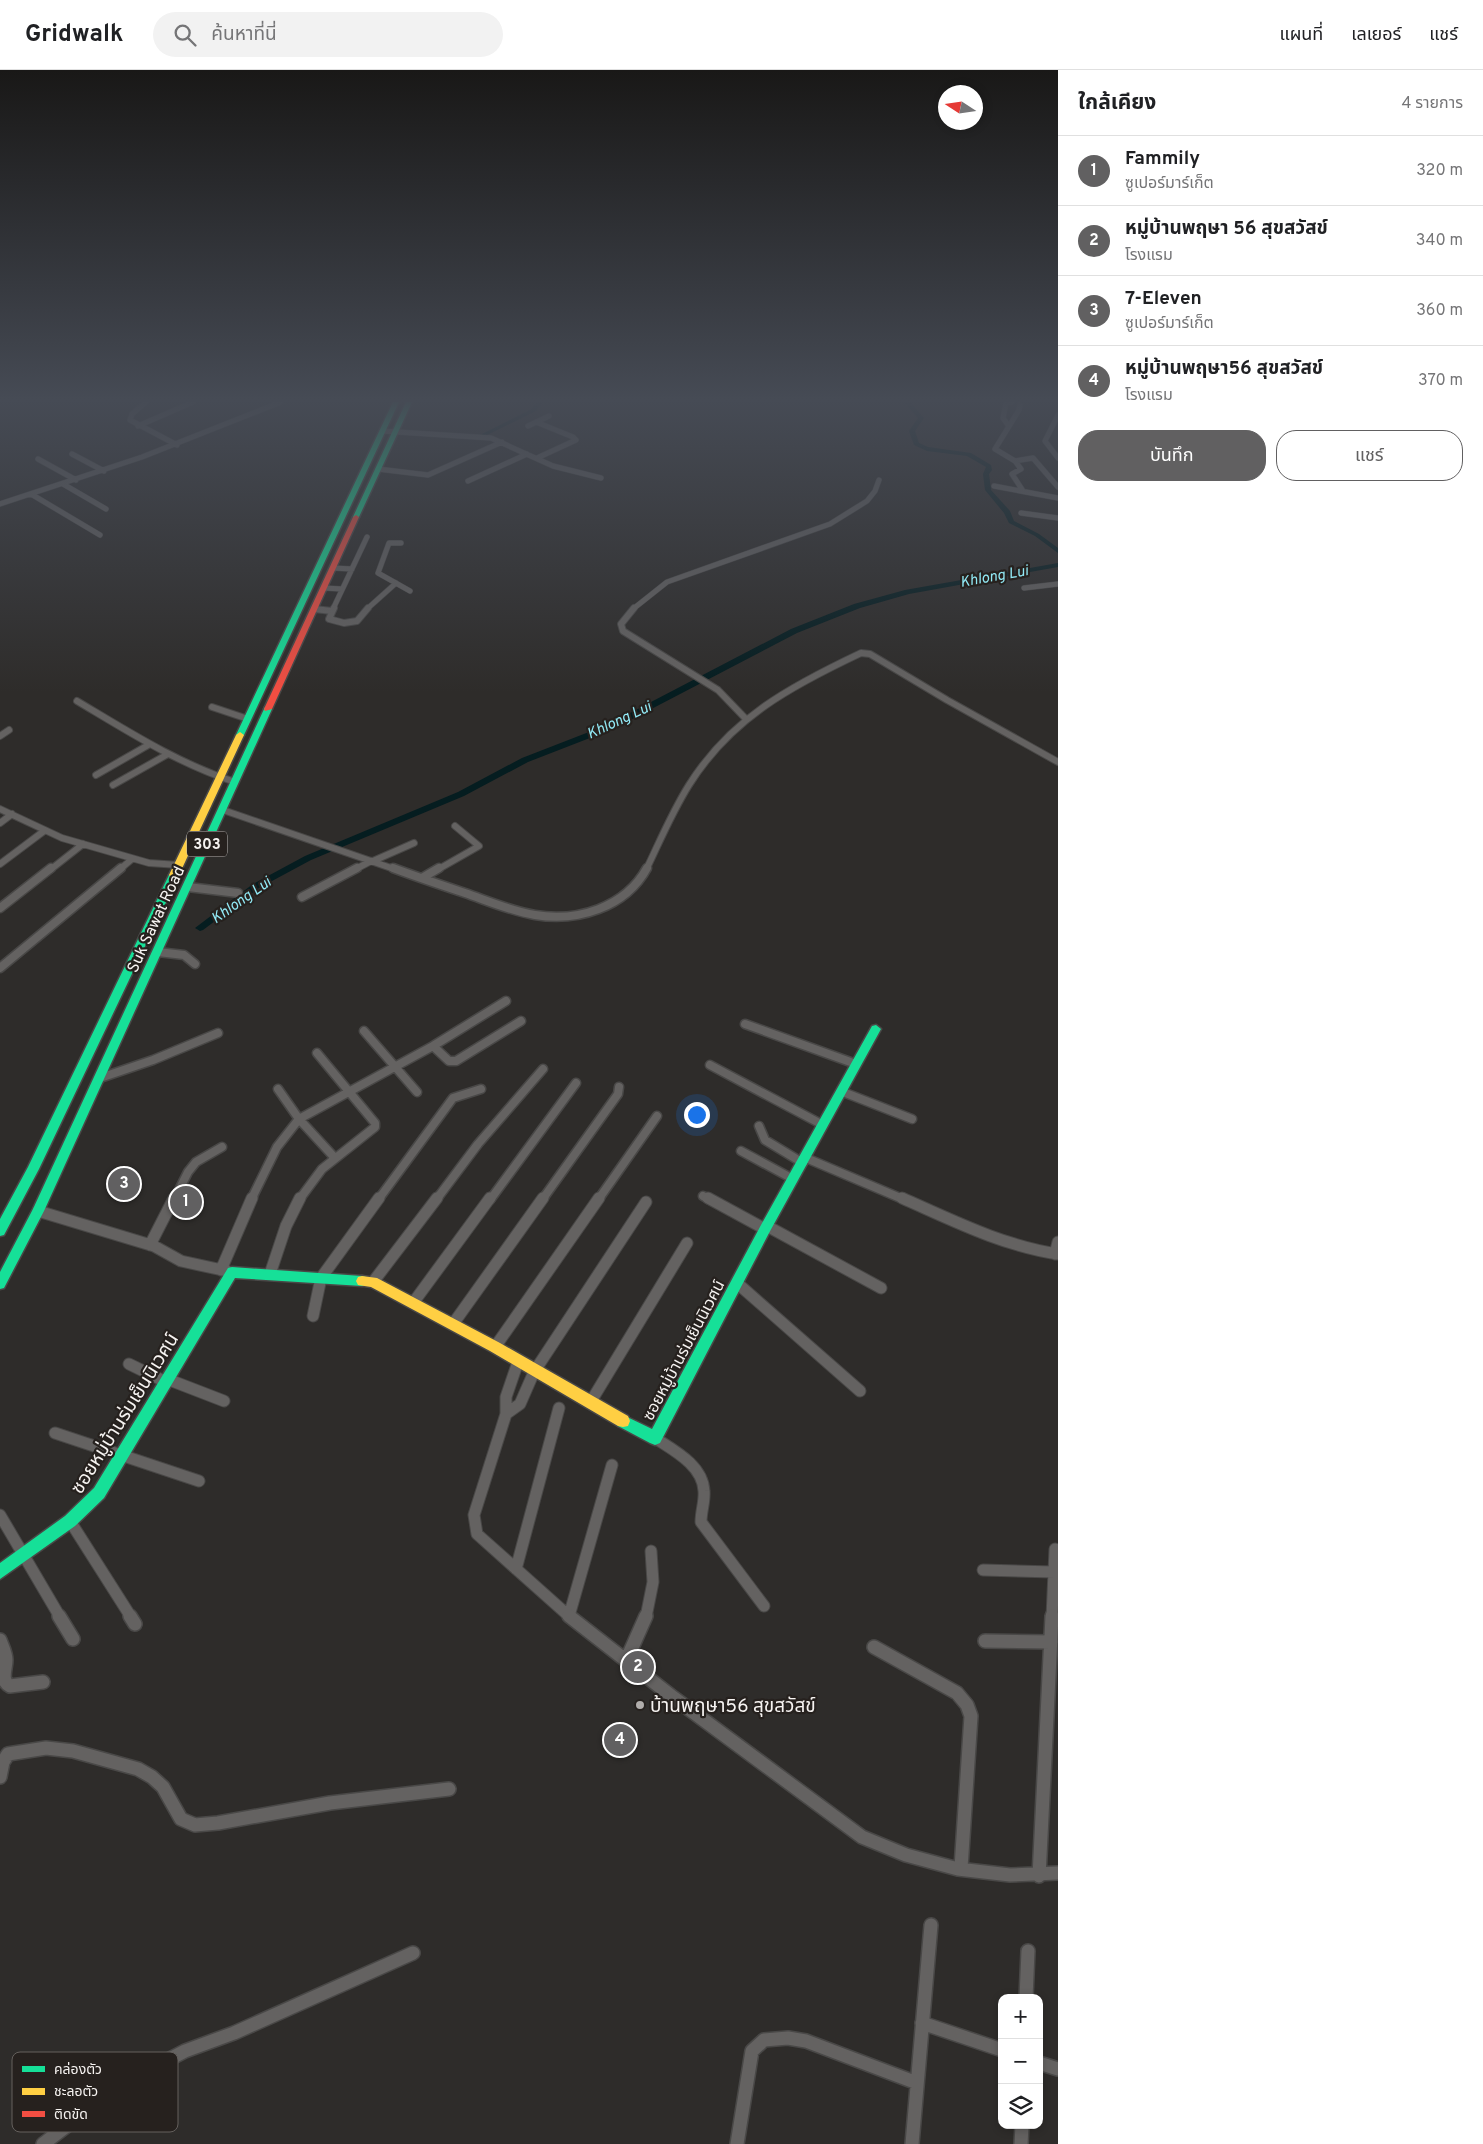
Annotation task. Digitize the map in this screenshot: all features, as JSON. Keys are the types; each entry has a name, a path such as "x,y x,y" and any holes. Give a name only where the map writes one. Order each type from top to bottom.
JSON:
{"main road":[{"name":"Suk Sawat Road","path":"1,1226 36,1162 179,865 350,499"},
{"name":"Suk Sawat Road","path":"0,1284 38,1211 100,1078 364,499"},
{"name":"ซอยหมู่บ้านร่มเย็นนิเวศน์","path":"0,1572 70,1521 99,1493 167,1381 226,1271 373,1282 495,1347 534,1372 655,1438 766,1228 876,1029"}],"street":[{"path":"0,504 16,499"},
{"path":"39,499 100,535"},
{"path":"88,499 106,509"},
{"path":"745,718 718,690 623,631 620,624 629,611 645,596 667,582 830,524 869,499"},
{"path":"1020,513 1058,518"},
{"path":"1047,517 1058,526"},
{"path":"367,537 332,611 331,621 354,623 371,604 396,583"},
{"path":"401,543 389,543 378,573 410,591"},
{"path":"333,568 352,569"},
{"path":"1024,588 1058,584"},
{"path":"324,588 342,589"},
{"path":"314,609 332,611"},
{"path":"223,810 528,914 550,916 575,915 605,907 623,898 634,888 647,868 677,803 699,769 720,743 745,718 797,683 861,653 866,653 1058,762"},
{"path":"77,701 168,754 220,778 235,782"},
{"path":"212,707 248,719"},
{"path":"0,736 10,730"},
{"path":"96,775 150,744"},
{"path":"113,785 168,754"},
{"path":"0,809 44,831 83,844 132,859 179,865"},
{"path":"0,823 12,814"},
{"path":"422,878 479,846 454,826"},
{"path":"0,864 44,831"},
{"path":"302,897 414,842"},
{"path":"0,908 83,844"},
{"path":"0,968 132,859"},
{"path":"188,887 238,893"},
{"path":"158,952 184,955 195,964"},
{"path":"226,1271 246,1210 273,1154 299,1119 433,1046 506,1001"},
{"path":"433,1046 449,1061 456,1061 521,1021"},
{"path":"745,1024 856,1064"},
{"path":"364,1031 417,1092"},
{"path":"100,1078 154,1060 218,1033"},
{"path":"270,1274 290,1214 303,1192 334,1157 375,1126 375,1123 317,1053"},
{"path":"710,1065 823,1124"},
{"path":"373,1282 478,1144 543,1068"},
{"path":"413,1303 576,1083"},
{"path":"453,1324 618,1094 619,1087"},
{"path":"313,1316 321,1278 453,1098 457,1095 474,1094 482,1089"},
{"path":"278,1090 299,1119 334,1157"},
{"path":"842,1092 912,1119"},
{"path":"495,1347 589,1209 657,1116"},
{"path":"759,1126 765,1140 804,1161 1000,1240 1018,1246 1057,1254 1058,1242"},
{"path":"150,1245 188,1172 196,1162 222,1147"},
{"path":"741,1151 794,1179"},
{"path":"703,1196 881,1288"},
{"path":"506,1414 520,1404 534,1372 646,1202"},
{"name":"ซอยหมู่บ้านร่มเย็นนิเวศน์","path":"38,1211 150,1245 181,1261 226,1271"},
{"path":"590,1403 687,1243"},
{"path":"737,1283 860,1391"},
{"path":"518,1362 506,1397 506,1414 474,1515 478,1534 569,1616 862,1837 895,1852 961,1868 994,1874 1040,1876 1058,1873"},
{"path":"129,1364 167,1381 224,1401"},
{"path":"516,1569 559,1408"},
{"path":"55,1433 199,1480"},
{"path":"655,1438 688,1462 701,1476 704,1486 701,1522 764,1606"},
{"path":"569,1616 612,1465"},
{"path":"0,1515 73,1639"},
{"path":"70,1521 135,1624"},
{"path":"1040,1876 1055,1549"},
{"path":"626,1660 645,1623 650,1606 654,1571 652,1551"},
{"path":"984,1570 1054,1572"},
{"path":"0,1640 6,1658 4,1680 6,1684 10,1686 43,1682"},
{"path":"985,1641 1051,1642"},
{"path":"874,1646 957,1693 971,1716 961,1868"},
{"path":"0,1777 3,1762 8,1754 46,1748 73,1751 138,1769 162,1787 181,1819 188,1824 196,1825 218,1823 330,1803 449,1789"},
{"path":"912,2144 931,1925"},
{"path":"1026,1994 1028,1951"},
{"path":"178,2055 234,2033 413,1953"},
{"path":"922,2023 998,2049"},
{"path":"737,2144 752,2051 764,2040 788,2038 806,2041 917,2083"},
{"path":"1043,2064 1058,2070"},
{"path":"1021,2144 1022,2129"},
{"path":"43,2144 59,2132"}],"waterway":[{"name":"Khlong Lui","path":"995,499 1007,512 1011,522 1037,535 1058,551"},
{"name":"Khlong Lui","path":"200,928 256,886 308,858 461,794 525,760 610,727 794,631 857,606 908,592 1058,565"}],"traffic: fast":[{"path":"240,735 351,499"},
{"path":"356,517 364,499"},
{"path":"0,1284 38,1211 268,709"},
{"path":"0,1231 33,1169 174,875"},
{"path":"623,1421 655,1438 765,1229 876,1029"},
{"path":"0,1572 70,1521 99,1493 232,1272 362,1281"}],"traffic: slow":[{"path":"174,875 240,735"},
{"path":"362,1281 373,1282 495,1347 623,1421"}],"traffic: jam":[{"path":"268,709 356,517"}],"place":[{"name":"7-Eleven","path":"124,1184"},
{"name":"Fammily","path":"186,1202"},
{"name":"หมู่บ้านพฤษา 56 สุขสวัสข์","path":"638,1667"},
{"name":"บ้านพฤษา56 สุขสวัสข์","path":"640,1705"},
{"name":"หมู่บ้านพฤษา56 สุขสวัสข์","path":"620,1740"}]}
